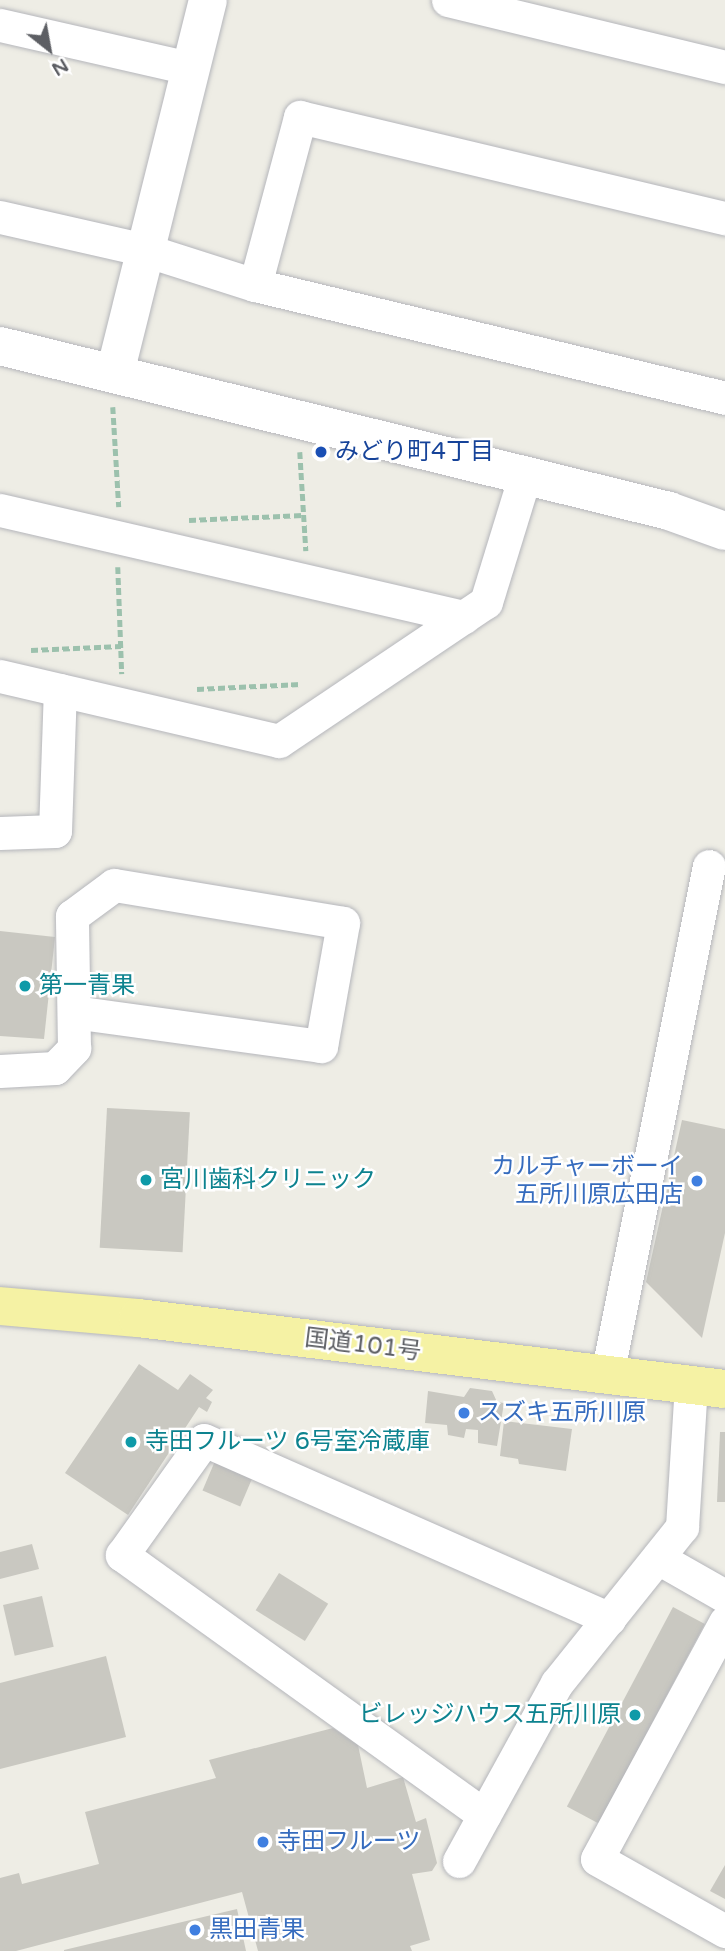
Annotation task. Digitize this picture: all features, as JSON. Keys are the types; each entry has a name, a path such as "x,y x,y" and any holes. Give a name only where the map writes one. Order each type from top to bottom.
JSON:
{"highway":[{"name":"国道101号","path":"0,1306 138,1318 708,1387"}],"street":[{"path":"114,388 145,250 208,0"},
{"path":"448,0 725,67"},
{"path":"0,25 190,68"},
{"path":"255,285 300,117 725,218"},
{"path":"0,218 145,250 255,285 725,398"},
{"path":"0,346 114,388 525,475 669,511 725,531"},
{"path":"0,676 279,741 486,603 525,475"},
{"path":"0,510 464,617"},
{"path":"0,833 55,831 60,690"},
{"path":"607,1375 711,933 709,866"},
{"path":"0,1072 55,1068 74,1048 72,916 114,885 343,923 321,1046 74,1012"},
{"path":"459,1861 557,1683 682,1527 708,1387"},
{"path":"484,1815 122,1555 204,1440 609,1619"},
{"path":"658,1558 725,1596"},
{"path":"725,1622 597,1859 725,1931"}],"path":[{"path":"114,388 119,510"},
{"path":"299,447 306,563"},
{"path":"185,520 303,515"},
{"path":"118,564 122,681"},
{"path":"27,650 121,646"},
{"path":"191,689 301,684"}],"building":[{"name":"第一青果","path":"0,931 55,937 44,1039 0,1036"},
{"name":"宮川歯科クリニック","path":"107,1108 190,1112 183,1252 100,1248"},
{"name":"カルチャーボーイ 五所川原広田店","path":"682,1120 725,1129 725,1233 702,1338 646,1282"},
{"name":"寺田フルーツ 6号室冷蔵庫","path":"139,1364 178,1390 190,1374 213,1390 206,1398 212,1402 207,1412 199,1407 128,1515 65,1473"},
{"name":"スズキ五所川原","path":"470,1388 492,1391 497,1402 504,1403 497,1446 478,1443 478,1430 466,1429 464,1438 448,1435 447,1425 425,1423 428,1391 464,1397"},
{"path":"504,1421 572,1429 566,1471 519,1464 518,1459 500,1456"},
{"path":"720,1432 725,1432 725,1502 717,1502"},
{"path":"215,1461 253,1477 240,1506 202,1490"},
{"path":"32,1544 39,1569 0,1579 0,1552"},
{"path":"279,1573 328,1604 305,1641 256,1610"},
{"path":"42,1596 54,1647 15,1656 3,1605"},
{"name":"ビレッジハウス五所川原","path":"673,1607 705,1624 599,1823 567,1807"},
{"path":"106,1656 126,1737 0,1769 0,1683"},
{"name":"寺田フルーツ","path":"333,1728 358,1745 367,1788 403,1777 416,1822 426,1818 437,1863 432,1871 412,1874 430,1940 410,1946 412,1951 258,1951 242,1892 16,1951 0,1951 0,1878 19,1873 22,1884 99,1864 85,1812 216,1778 209,1760"},
{"path":"725,1865 725,1899 710,1891"},
{"name":"黒田青果","path":"237,1909 246,1951 64,1951 64,1950"}],"place":[{"name":"みどり町4丁目","path":"321,452"},
{"name":"第一青果","path":"25,986"},
{"name":"宮川歯科クリニック","path":"146,1180"},
{"name":"カルチャーボーイ 五所川原広田店","path":"697,1181"},
{"name":"スズキ五所川原","path":"464,1413"},
{"name":"寺田フルーツ 6号室冷蔵庫","path":"131,1442"},
{"name":"ビレッジハウス五所川原","path":"635,1715"},
{"name":"寺田フルーツ","path":"263,1842"},
{"name":"黒田青果","path":"195,1930"}]}
